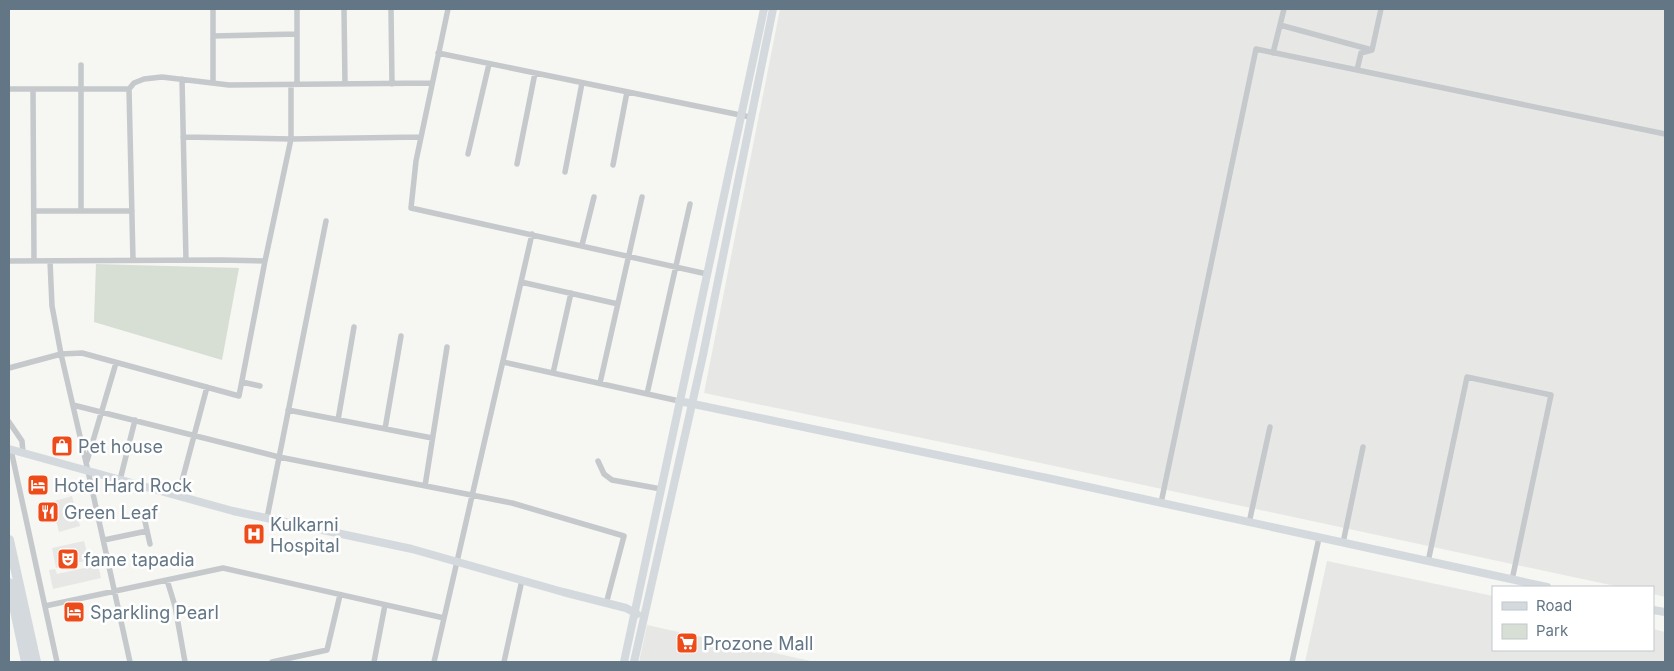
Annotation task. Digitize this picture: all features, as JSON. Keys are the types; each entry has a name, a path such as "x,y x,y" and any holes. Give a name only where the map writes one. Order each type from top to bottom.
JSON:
{"highway":[{"path":"9,540 36,662"},
{"path":"9,583 26,662"}],"street":[{"path":"213,9 213,84"},
{"path":"9,368 61,354 82,353 239,396 291,138 297,9"},
{"path":"344,9 344,84"},
{"path":"391,9 392,84"},
{"path":"448,9 416,161 411,208 707,274"},
{"path":"624,662 764,9"},
{"path":"634,662 726,240 773,9"},
{"path":"1273,53 1284,9"},
{"path":"1372,50 1381,9"},
{"path":"1280,25 1372,50"},
{"path":"213,36 297,34"},
{"path":"757,40 766,42"},
{"path":"1160,503 1256,49 1665,134"},
{"path":"1356,70 1361,53 1372,50"},
{"path":"438,54 750,117"},
{"path":"468,154 488,64"},
{"path":"81,65 81,211"},
{"path":"517,164 535,73"},
{"path":"133,260 129,90 134,83 144,79 162,77 213,84 432,84"},
{"path":"182,79 186,260"},
{"path":"565,172 582,83"},
{"path":"9,90 129,90"},
{"path":"33,90 34,261"},
{"path":"613,165 627,92"},
{"path":"183,137 421,137"},
{"path":"582,246 594,197"},
{"path":"600,383 642,197"},
{"path":"647,394 690,204"},
{"path":"34,211 132,211"},
{"path":"267,518 326,221"},
{"path":"434,662 532,234"},
{"path":"9,261 265,261"},
{"path":"50,261 52,306 61,354 88,467 130,662"},
{"path":"521,282 618,304"},
{"path":"553,373 571,293"},
{"path":"338,420 354,327"},
{"path":"385,429 401,336"},
{"path":"424,486 447,347"},
{"path":"503,362 1542,586"},
{"path":"88,467 116,363"},
{"path":"1428,562 1467,377 1551,395 1512,580"},
{"path":"242,382 260,386"},
{"path":"178,496 206,387"},
{"path":"73,405 279,457 512,503 624,536 606,604"},
{"path":"288,410 432,438"},
{"path":"120,480 134,420"},
{"path":"9,422 22,442 23,453"},
{"path":"1249,523 1270,427"},
{"path":"1343,543 1362,447"},
{"path":"58,662 10,450 88,467 120,480 233,512 402,547 606,604 645,611"},
{"path":"598,461 604,474 612,480 661,489"},
{"path":"144,517 150,544"},
{"path":"104,540 147,531"},
{"path":"1292,662 1319,538"},
{"path":"45,606 223,568 444,618"},
{"path":"167,580 175,606 185,662"},
{"path":"504,662 522,580"},
{"path":"272,662 327,650 340,595"},
{"path":"374,662 385,605"}],"shaded area":[{"path":"780,9 1665,9 1665,597 1654,594 1654,586 1615,586 704,393"},
{"path":"72,496 80,526 59,532 51,502"},
{"path":"84,541 89,560 56,568 52,548"},
{"path":"1327,561 1492,596 1492,651 1654,651 1654,629 1665,632 1665,662 1305,662"},
{"path":"98,565 101,578 53,589 49,570 55,569 57,574"},
{"name":"Prozone Mall","path":"647,625 815,662 639,662"}],"green space":[{"path":"96,264 239,268 222,360 94,322"}],"place":[{"name":"Pet house","path":"62,446"},
{"name":"Hotel Hard Rock","path":"38,485"},
{"name":"Green Leaf","path":"48,512"},
{"name":"Kulkarni Hospital","path":"254,534"},
{"name":"fame tapadia","path":"68,559"},
{"name":"Sparkling Pearl","path":"74,612"},
{"name":"Prozone Mall","path":"687,643"}]}
